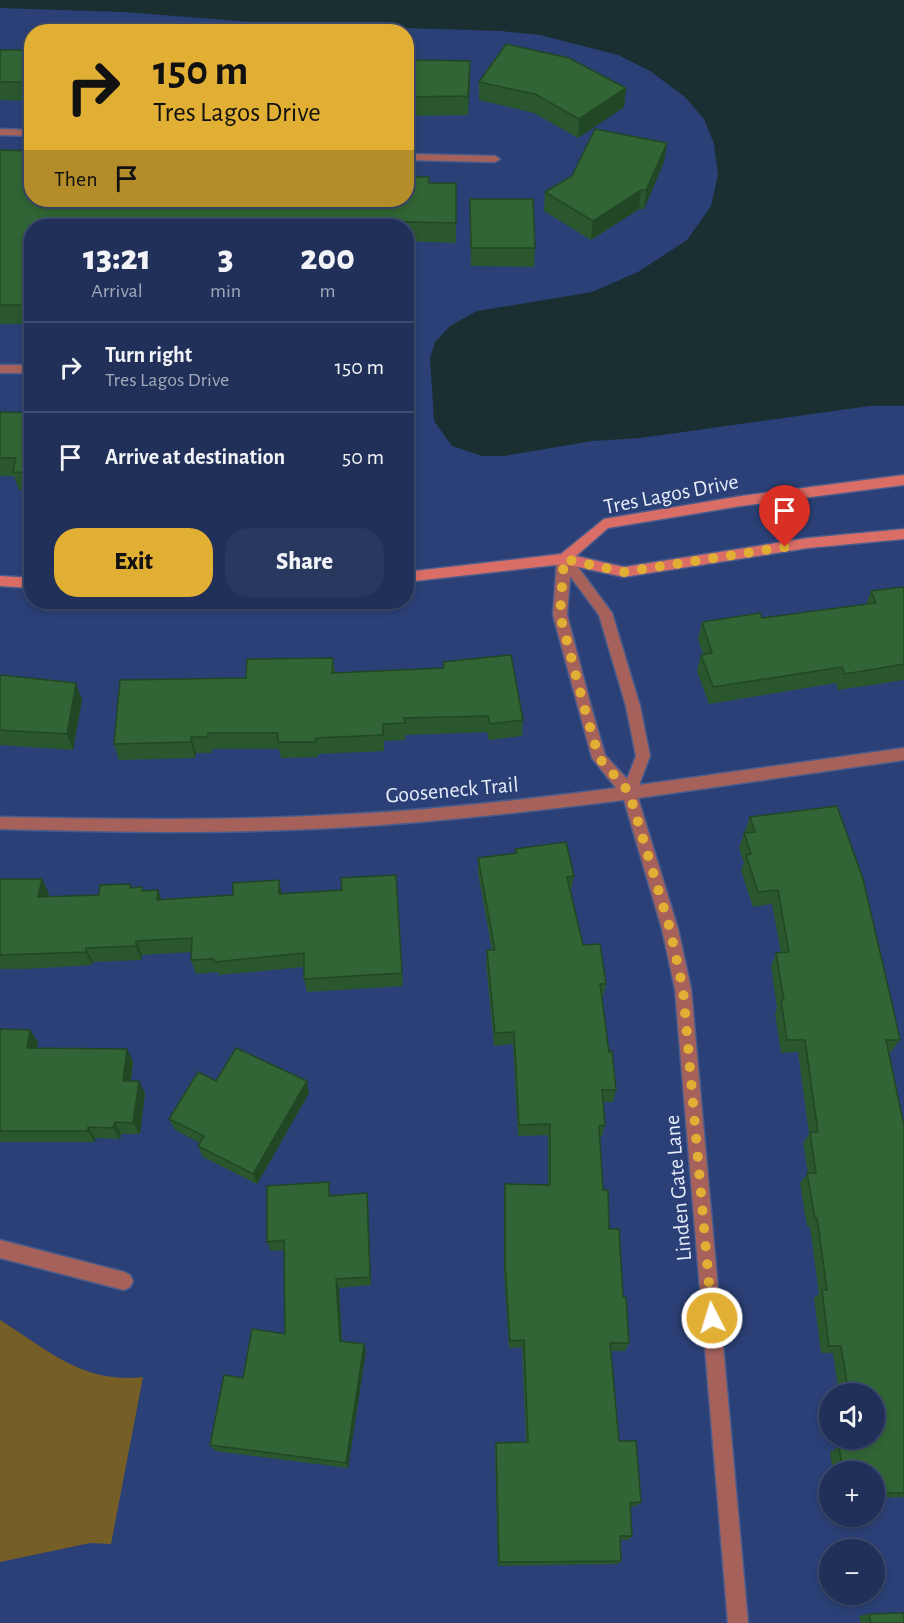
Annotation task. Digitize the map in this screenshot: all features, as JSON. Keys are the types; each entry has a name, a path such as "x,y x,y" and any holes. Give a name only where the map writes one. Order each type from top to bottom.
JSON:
{"street":[{"path":"0,132 24,133"},
{"path":"414,157 495,159"},
{"path":"0,369 24,369"},
{"name":"Tres Lagos Drive","path":"564,559 604,524 752,499 904,480"},
{"path":"414,576 564,559 624,572 808,543 904,534"},
{"path":"564,559 605,613 633,706 643,756 629,792"},
{"name":"Linden Gate Lane","path":"564,559 560,615 585,710 599,758 629,792 670,929 683,989 738,1623"},
{"path":"0,580 24,582"},
{"name":"Gooseneck Trail","path":"0,823 168,826 366,820 512,808 904,754"},
{"path":"0,1249 124,1281"}],"shaded area":[{"path":"0,0 904,0 904,406 869,406 640,438 592,441 504,456 482,456 452,446 434,421 430,358 435,342 450,326 477,311 592,292 638,272 687,240 711,206 718,175 714,144 704,119 685,97 650,71 618,55 540,35 501,31 414,28 414,24 278,24 123,12 0,8"},
{"path":"0,1320 51,1353 84,1370 122,1378 143,1377 111,1544 90,1543 0,1562"}],"building":[{"path":"506,44 569,58 626,88 579,119 535,94 479,82"},
{"path":"0,50 24,50 24,82 0,82"},
{"path":"414,60 470,61 468,96 414,97"},
{"path":"595,129 667,143 646,190 641,190 593,221 545,192 572,176"},
{"path":"0,150 24,151 24,207 414,207 414,177 429,177 429,183 456,183 456,223 414,222 414,219 24,219 24,305 0,305"},
{"path":"470,199 533,199 535,248 471,248"},
{"path":"0,412 24,413 24,473 13,472 16,458 0,458"},
{"path":"904,587 904,664 845,674 842,667 713,687 701,655 712,653 702,622 760,613 762,618 876,603 871,591"},
{"path":"511,655 523,720 490,724 488,716 404,718 405,723 383,724 383,735 316,738 315,742 278,742 278,733 208,733 208,737 191,737 191,742 114,744 120,680 246,678 247,659 333,658 332,673 444,668 443,662"},
{"path":"0,675 76,683 67,734 0,730"},
{"path":"837,806 863,879 900,1040 886,1040 904,1126 904,1493 885,1493 885,1461 841,1461 839,1449 885,1449 885,1383 847,1383 841,1346 829,1346 822,1290 827,1290 817,1218 815,1218 807,1173 816,1173 810,1132 818,1132 805,1040 787,1040 781,1000 784,1000 776,953 789,952 778,890 758,892 746,855 751,854 744,833 755,832 750,817"},
{"path":"566,842 574,876 567,877 583,945 600,944 606,984 600,984 609,1052 612,1051 616,1090 602,1090 605,1125 599,1126 603,1190 608,1190 609,1229 619,1229 623,1297 626,1297 629,1343 610,1343 619,1441 636,1441 641,1502 630,1503 632,1536 620,1536 621,1561 499,1562 496,1443 528,1442 524,1340 510,1341 505,1264 505,1184 550,1185 550,1124 519,1125 514,1032 495,1033 487,950 495,950 478,858 517,853 515,849"},
{"path":"396,875 402,973 304,979 304,953 214,962 214,959 191,960 192,938 136,941 136,946 86,948 86,952 0,955 0,879 42,879 38,897 99,895 100,885 130,884 130,888 142,887 142,891 158,890 157,900 233,895 233,883 279,880 279,894 342,890 341,878"},
{"path":"0,1029 30,1030 27,1048 127,1049 123,1081 139,1081 133,1123 115,1122 113,1128 88,1127 88,1131 0,1131"},
{"path":"236,1048 307,1081 253,1174 198,1146 204,1136 169,1119 198,1072 216,1081"},
{"path":"329,1182 329,1196 367,1193 370,1277 336,1279 340,1341 364,1344 346,1463 210,1445 224,1375 243,1378 252,1329 285,1334 284,1240 267,1242 267,1186"},
{"path":"904,1613 904,1623 871,1623 869,1614"}],"route":[{"path":"712,1318 683,989 670,929 629,792 599,758 585,710 560,615 564,559 624,572 785,547"}]}
